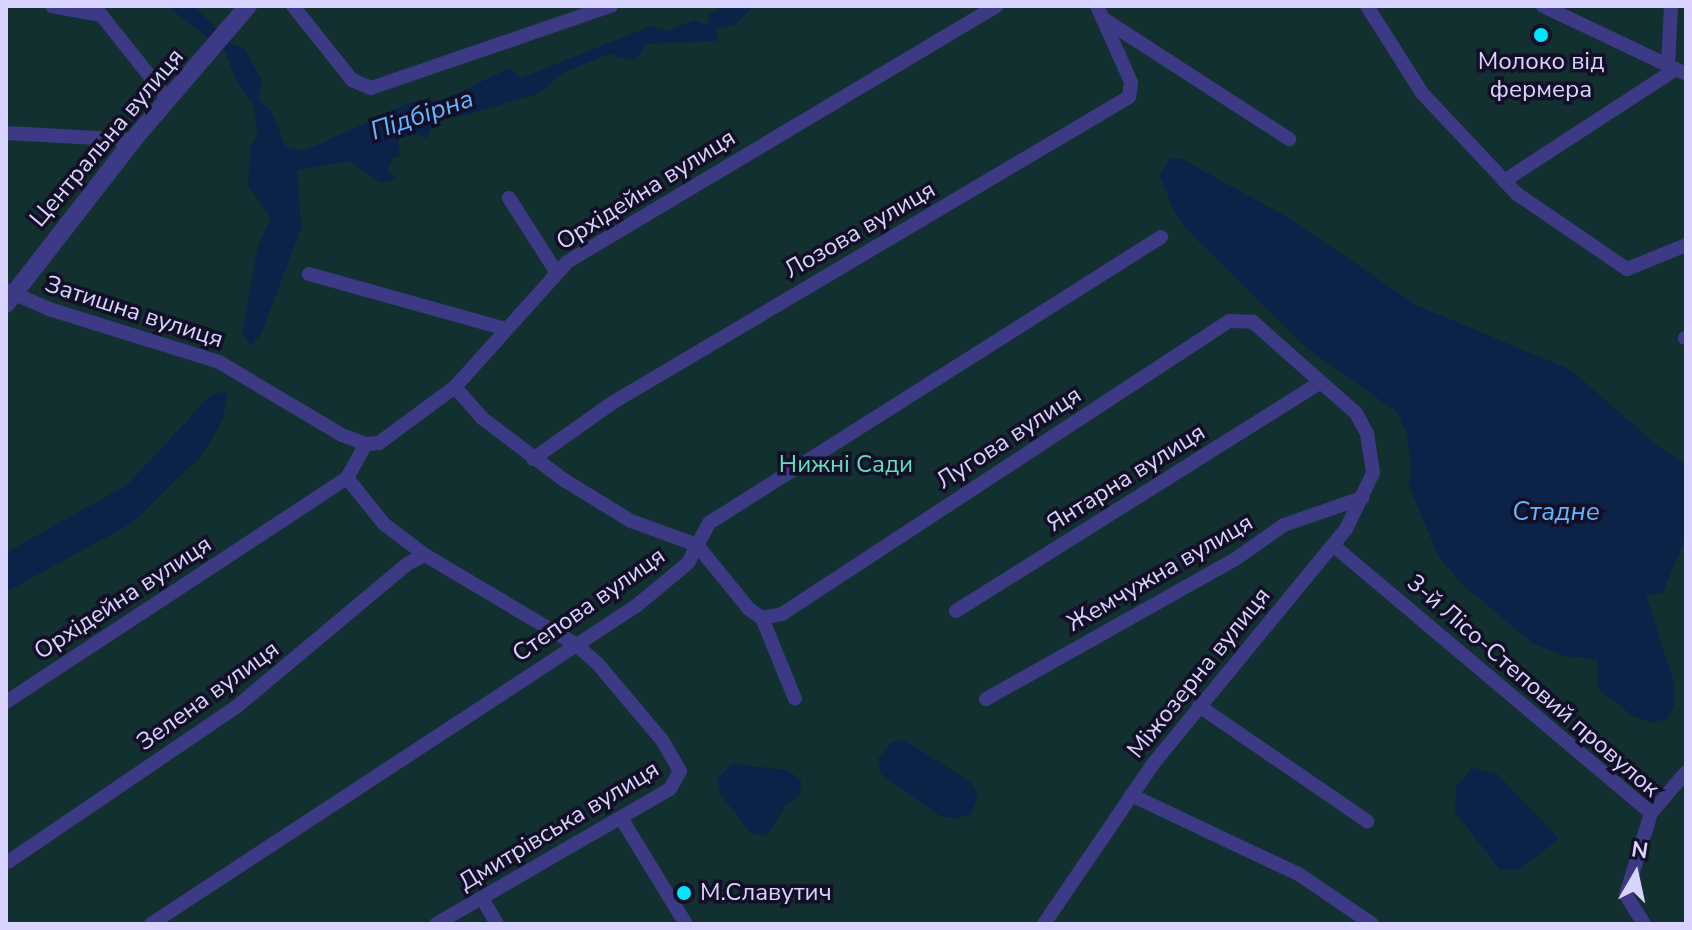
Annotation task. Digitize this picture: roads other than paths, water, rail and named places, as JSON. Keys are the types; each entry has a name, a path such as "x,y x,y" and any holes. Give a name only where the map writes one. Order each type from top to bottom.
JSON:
{"street":[{"path":"52,6 98,10 168,99"},
{"path":"293,6 352,80 371,88 611,6"},
{"name":"Орхідейна вулиця","path":"6,702 347,478 366,444 392,438 455,387 567,262 803,118 996,6"},
{"path":"1367,6 1422,93 1504,181 1627,269 1686,245"},
{"path":"1543,6 1677,69"},
{"path":"1671,6 1677,69"},
{"name":"Центральна вулиця","path":"8,295 133,140 246,8"},
{"path":"1100,12 1289,139"},
{"name":"Лозова вулиця","path":"533,459 625,394 1129,97 1131,82 1100,12"},
{"path":"1504,181 1677,69"},
{"path":"6,133 133,140"},
{"path":"509,198 557,273"},
{"name":"Степова вулиця","path":"151,924 636,606 688,563 709,523 1161,237"},
{"path":"309,274 506,329"},
{"name":"Затишна вулиця","path":"8,295 219,362 366,444"},
{"name":"Лугова вулиця","path":"762,618 782,614 1239,318 1253,322 1320,383"},
{"name":"Міжозерна вулиця","path":"1044,924 1131,795 1199,706 1334,546 1362,498 1373,473 1370,447 1356,413 1320,383"},
{"name":"Янтарна вулиця","path":"956,611 1320,383"},
{"path":"455,387 482,418 533,459 631,521 697,545 749,609 762,618 795,699"},
{"name":"Дмитрівська вулиця","path":"347,478 384,524 425,555 575,644 662,740 680,771 670,789 436,924"},
{"name":"Жемчужна вулиця","path":"986,699 1234,560 1284,525 1362,498"},
{"name":"3-й Лісо-Степовий провулок","path":"1334,546 1651,813 1626,895 1644,924"},
{"name":"Зелена вулиця","path":"8,862 235,708 407,564 425,555"},
{"path":"1199,706 1367,821"},
{"path":"1651,813 1685,776"},
{"path":"1131,795 1300,875 1372,924"},
{"path":"621,818 686,924"},
{"path":"482,898 497,924"}],"water":[{"name":"Підбірна","path":"167,6 194,6 230,43 245,49 262,81 259,100 271,110 285,146 304,151 412,102 443,100 510,68 521,78 651,26 666,31 695,20 707,25 710,14 721,8 754,6 736,24 716,30 717,41 647,44 634,61 609,54 563,73 538,94 455,118 438,113 427,138 417,134 398,139 400,156 393,158 387,170 396,179 381,183 349,161 297,170 301,228 262,332 251,346 242,333 258,246 271,218 248,185 251,147 258,131 252,102 238,84 225,51"},
{"name":"Стадне","path":"1170,158 1182,159 1289,218 1416,305 1571,370 1659,447 1686,464 1686,537 1662,594 1646,595 1674,683 1674,707 1667,719 1651,723 1633,716 1597,688 1597,659 1564,656 1533,644 1462,584 1439,557 1408,484 1412,472 1407,435 1397,412 1308,349 1194,237 1175,214 1160,176"},
{"path":"228,391 223,420 201,456 132,523 6,592 6,553 128,484 211,395"},
{"path":"904,740 969,781 978,795 972,813 957,819 940,816 881,774 878,759 891,743"},
{"path":"732,764 787,770 801,780 800,795 786,805 766,836 751,833 720,794 717,779"},
{"path":"1472,768 1497,774 1559,839 1518,870 1500,870 1455,812 1456,787"}],"place":[{"name":"Молоко від фермера","path":"1541,35"},
{"name":"М.Славутич","path":"684,893"}],"park label":[{"name":"Нижні Сади","path":"846,465"}]}
